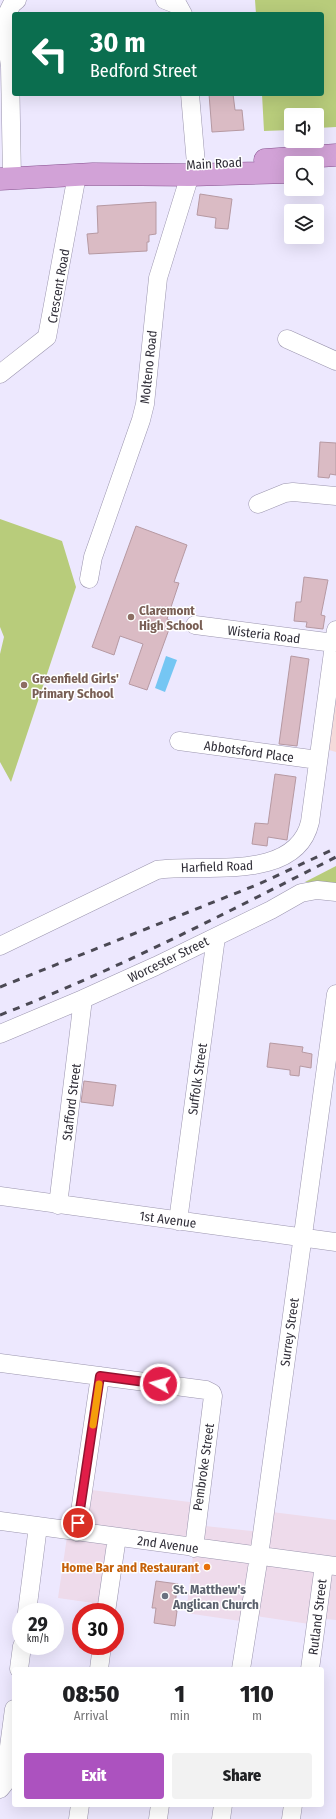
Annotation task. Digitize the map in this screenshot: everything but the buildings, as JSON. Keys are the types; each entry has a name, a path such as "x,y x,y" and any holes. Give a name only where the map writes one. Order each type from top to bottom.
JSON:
{"main road":[{"name":"Main Road","path":"193,169 336,155"},
{"name":"Main Road","path":"6,179 85,174 133,167 284,172"},
{"path":"324,171 336,170"}],"street":[{"path":"6,179 10,66 6,48 5,26 8,12 12,4 17,0"},
{"path":"165,0 178,5 182,12"},
{"path":"190,96 193,169"},
{"name":"Molteno Road","path":"89,579 93,557 141,420 145,404 158,278 193,169"},
{"name":"Crescent Road","path":"0,374 47,337 85,174"},
{"path":"287,339 336,361"},
{"path":"258,504 285,493 294,492 336,496"},
{"name":"Wisteria Road","path":"195,625 335,637"},
{"name":"Harfield Road","path":"0,946 157,870 171,868 242,867 259,865 286,855 302,841 308,832 335,637"},
{"name":"Abbotsford Place","path":"179,741 318,760"},
{"name":"Worcester Street","path":"0,1034 83,999 216,937 271,910 301,893 317,890 336,892"},
{"name":"Suffolk Street","path":"178,1221 216,937"},
{"name":"Surrey Street","path":"241,1667 259,1556 336,994"},
{"name":"Stafford Street","path":"58,1205 83,999"},
{"name":"1st Avenue","path":"0,1200 58,1205 336,1242"},
{"path":"0,1363 100,1376 76,1532"},
{"name":"Pembroke Street","path":"100,1376 206,1390 212,1393 213,1396 194,1548"},
{"name":"2nd Avenue","path":"0,1521 330,1565"},
{"path":"28,1603 38,1526"},
{"path":"107,1603 117,1537"},
{"name":"Rutland Street","path":"310,1667 330,1565"},
{"path":"19,1667 21,1655"},
{"path":"99,1667 101,1655"},
{"path":"3,1783 12,1722"},
{"path":"78,1819 80,1807"},
{"path":"158,1819 160,1807"},
{"path":"221,1819 223,1807"},
{"path":"291,1819 293,1807"}],"shaded area":[{"path":"336,699 336,752 329,750"},
{"path":"83,1489 198,1503 196,1525 261,1532 264,1511 336,1520 336,1620 317,1618 316,1625 249,1615 247,1622 186,1613 194,1548 118,1537 107,1603 93,1603 58,1598 68,1530"}],"green space":[{"path":"255,0 336,0 336,127 324,128 324,108 284,108 284,130 264,131 262,96 324,96 324,12 256,12"},
{"name":"Greenfield Girls' Primary School","path":"0,519 62,541 76,587 11,782 0,762 0,654 4,637 0,627"},
{"path":"336,866 336,887 305,882"}],"water":[{"path":"166,656 177,660 165,692 155,688"}],"railway":[{"path":"0,987 259,884 336,848"},
{"path":"0,1015 43,998 128,960 212,920 336,857"}],"slow traffic":[{"path":"93,1425 99,1384"}],"place":[{"name":"Claremont High School","path":"131,617"},
{"name":"Greenfield Girls' Primary School","path":"24,685"},
{"name":"Home Bar and Restaurant","path":"207,1567"},
{"name":"St. Matthew's Anglican Church","path":"165,1596"}],"route":[{"path":"78,1523 100,1376 160,1384"}]}
